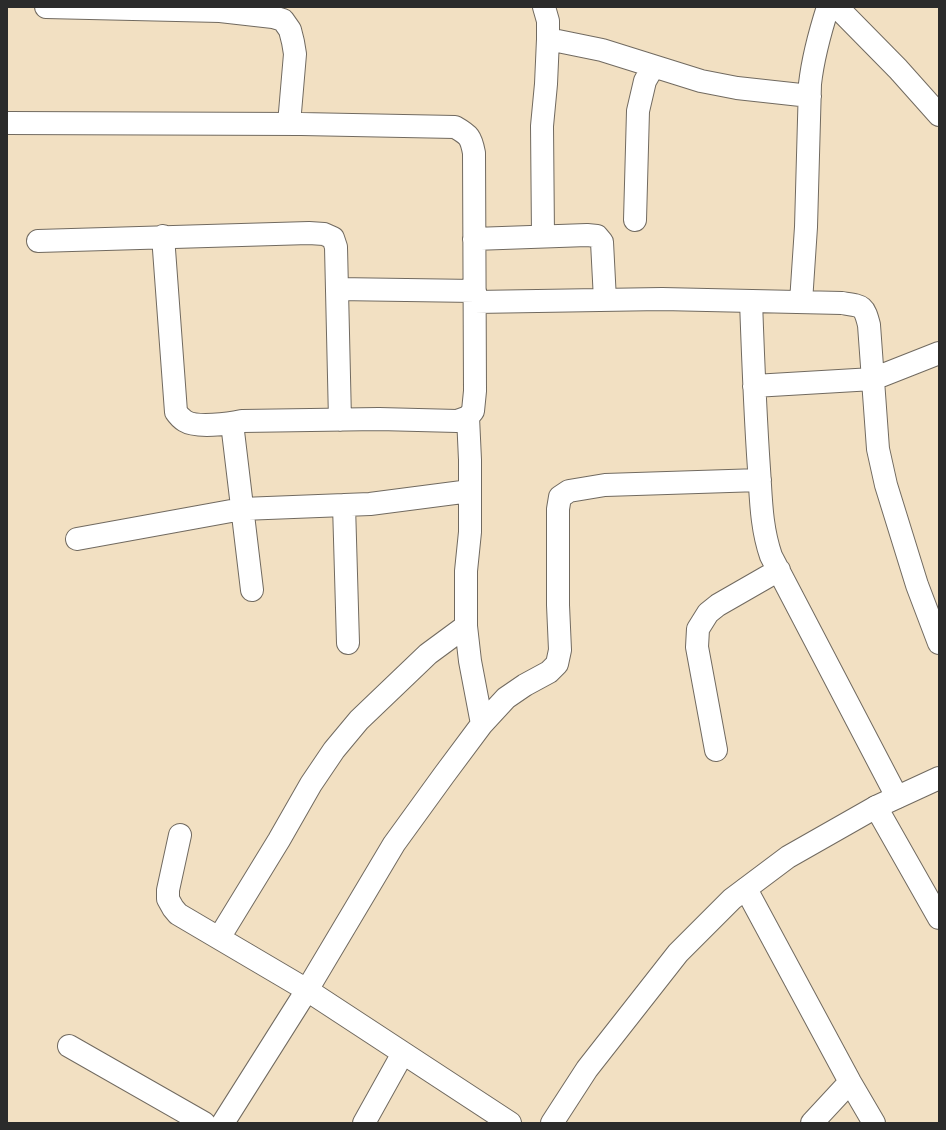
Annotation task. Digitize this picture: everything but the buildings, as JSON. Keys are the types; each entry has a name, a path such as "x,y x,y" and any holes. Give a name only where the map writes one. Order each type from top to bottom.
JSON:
{"street":[{"path":"46,7 153,8 220,11 272,16 283,20 290,30 294,42 295,54 289,124"},
{"path":"543,236 542,126 548,39 548,21 544,7"},
{"path":"801,302 806,227 812,64 828,7"},
{"path":"837,7 898,69 939,115"},
{"path":"548,39 602,50 701,81 737,88 810,96"},
{"path":"635,220 638,111 645,81 653,67"},
{"path":"7,123 289,124 455,127 466,134 472,142 474,153 475,391 472,411 468,417 457,421 380,419 242,422 195,425 184,421 176,412 163,236"},
{"path":"38,241 163,236 309,233 324,234 333,238 336,247 340,420"},
{"path":"474,239 543,236 596,236 602,242 605,300"},
{"path":"337,289 474,296 605,300 662,299 842,303 859,306 866,313 869,325 878,449 886,485 917,585 939,643"},
{"path":"751,301 756,424 762,518 766,542 771,556 897,797"},
{"path":"754,386 873,379 939,353"},
{"path":"468,417 470,460 470,532 466,571 466,626 470,661 482,724"},
{"path":"232,423 252,590"},
{"path":"223,1123 307,990 394,844 482,724 506,698 549,672 557,664 560,650 558,604 558,509 560,498 569,491 605,485 760,480"},
{"path":"77,539 242,509 370,504 470,491"},
{"path":"344,505 348,643"},
{"path":"716,750 697,647 698,629 708,613 718,605 779,570"},
{"path":"219,938 279,840 311,784 334,750 359,720 428,654 466,626"},
{"path":"552,1123 587,1069 678,953 732,899 788,857 876,807 939,778"},
{"path":"876,807 939,918"},
{"path":"180,835 168,890 168,900 178,914 307,990 510,1123"},
{"path":"746,889 850,1082 874,1123"},
{"path":"69,1046 204,1123"},
{"path":"364,1123 403,1053"},
{"path":"812,1123 850,1082"}]}
